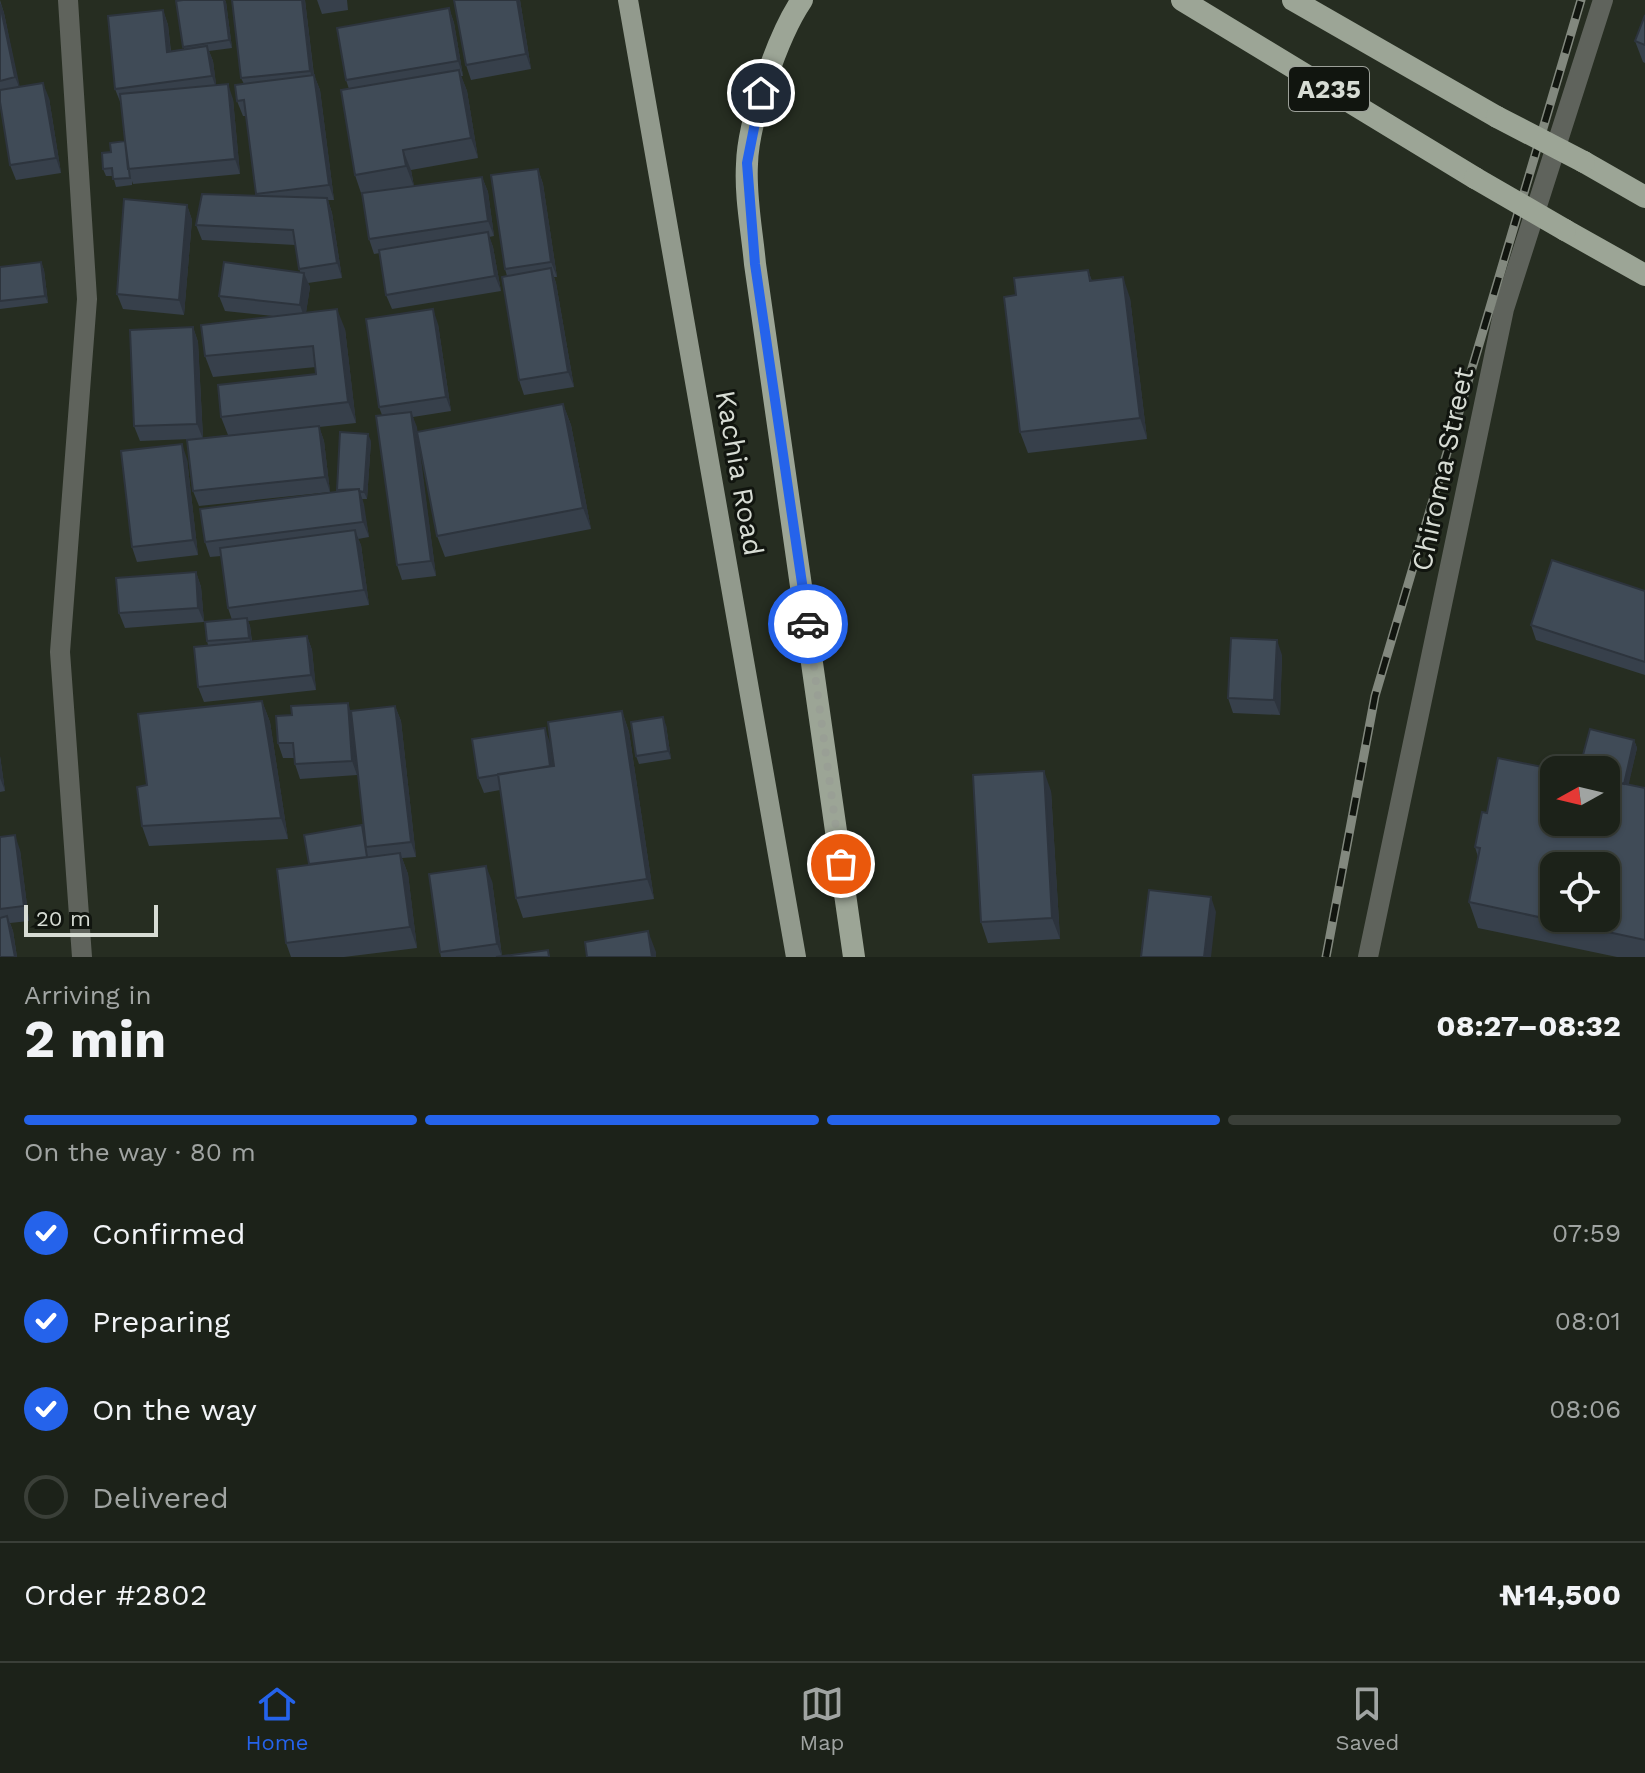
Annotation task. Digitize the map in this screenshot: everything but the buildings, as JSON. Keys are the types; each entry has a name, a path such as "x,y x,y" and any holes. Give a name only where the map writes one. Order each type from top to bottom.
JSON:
{"highway":[{"path":"802,0 793,13 761,93 747,163 755,264 854,957"},
{"name":"A235","path":"1182,0 1475,178 1645,275"},
{"name":"A235","path":"1293,0 1497,117 1645,197"}],"main road":[{"name":"Kachia Road","path":"628,0 796,957"}],"street":[{"path":"68,0 87,299 60,652 82,957"},
{"name":"Chiroma Street","path":"1368,957 1504,309 1603,0"}],"railway":[{"path":"1326,957 1375,696 1581,0"}],"way so far":[{"path":"808,624 841,864"}],"route":[{"path":"761,93 747,163 755,264 808,624"}]}
